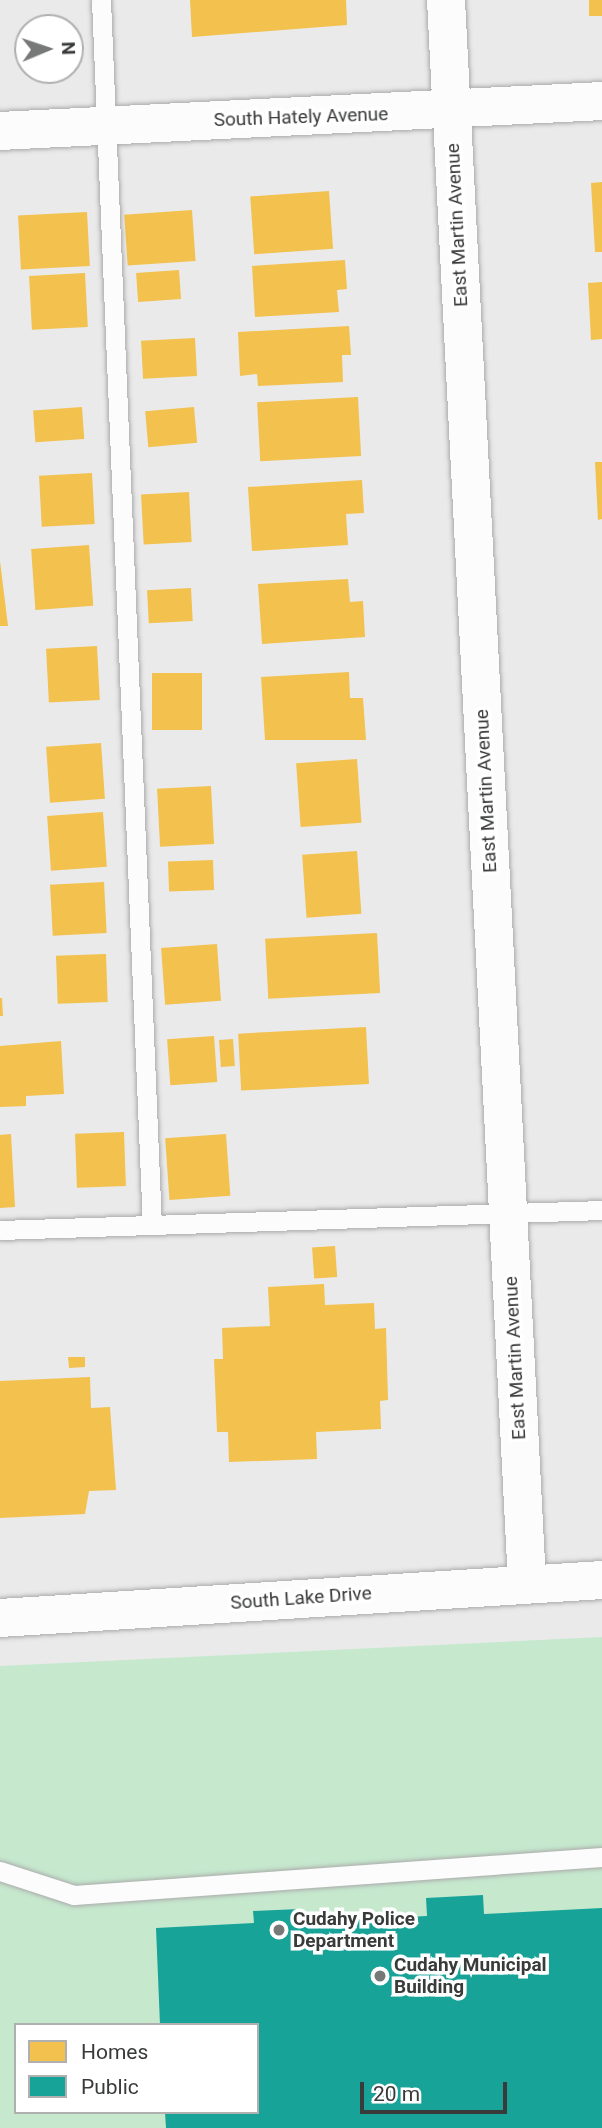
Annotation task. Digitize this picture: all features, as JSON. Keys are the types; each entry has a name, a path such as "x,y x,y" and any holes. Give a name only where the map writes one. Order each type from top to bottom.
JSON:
{"street":[{"name":"East Martin Avenue","path":"446,0 527,1583"},
{"name":"South Hately Avenue","path":"0,131 602,101"},
{"name":"South Lake Drive","path":"0,1618 602,1580"}],"lane":[{"path":"101,0 152,1225"},
{"path":"0,1230 602,1210"},
{"path":"0,1871 74,1895 602,1857"}],"green space":[{"path":"602,1637 602,2128 0,2128 0,1666"}],"building: Homes":[{"path":"190,0 346,0 347,25 192,37"},
{"path":"589,0 602,0 602,16 589,16"},
{"path":"602,182 602,252 595,252 591,183"},
{"path":"329,191 333,249 254,254 250,197"},
{"path":"192,210 196,261 128,266 124,215"},
{"path":"87,212 90,266 21,270 18,216"},
{"path":"345,260 347,289 337,290 339,312 255,317 252,266"},
{"path":"179,270 181,299 138,302 136,273"},
{"path":"85,273 88,327 32,330 29,276"},
{"path":"602,282 602,339 591,340 588,283"},
{"path":"349,326 351,355 342,355 343,382 258,386 257,374 240,376 238,332"},
{"path":"195,338 197,376 143,379 141,341"},
{"path":"358,397 361,456 260,461 257,402"},
{"path":"82,407 84,439 35,442 33,410"},
{"path":"194,407 197,443 148,447 145,411"},
{"path":"595,462 602,462 602,519 598,520"},
{"path":"92,473 95,524 42,527 39,476"},
{"path":"362,480 364,513 346,514 348,545 252,551 248,487"},
{"path":"189,492 192,542 144,544 141,495"},
{"path":"89,545 93,606 35,610 31,549"},
{"path":"0,561 8,626 0,626"},
{"path":"348,579 350,602 363,601 365,637 262,644 258,584"},
{"path":"191,588 193,621 149,623 147,590"},
{"path":"97,646 100,700 49,703 46,649"},
{"path":"349,672 350,698 363,698 366,740 265,740 261,677"},
{"path":"152,673 202,673 202,730 152,730"},
{"path":"101,743 105,799 50,803 46,747"},
{"path":"357,759 361,823 301,827 296,763"},
{"path":"211,786 214,844 160,847 157,789"},
{"path":"103,812 107,867 51,871 47,816"},
{"path":"357,851 361,914 307,918 302,855"},
{"path":"213,860 214,890 169,892 168,862"},
{"path":"104,882 107,933 53,936 50,885"},
{"path":"377,933 380,993 268,999 265,939"},
{"path":"217,944 221,1001 165,1005 161,948"},
{"path":"106,954 108,1002 58,1004 56,956"},
{"path":"2,998 3,1016 0,1016"},
{"path":"366,1027 369,1084 241,1091 238,1034"},
{"path":"214,1036 217,1082 170,1085 167,1039"},
{"path":"233,1039 235,1066 221,1067 219,1040"},
{"path":"61,1041 64,1094 26,1096 26,1106 0,1107 0,1046"},
{"path":"124,1132 126,1186 77,1188 75,1134"},
{"path":"11,1134 15,1207 0,1208 0,1135"},
{"path":"226,1134 230,1196 169,1200 165,1138"},
{"path":"335,1246 337,1277 314,1279 312,1248"},
{"path":"324,1284 325,1305 374,1303 375,1329 386,1328 388,1400 380,1401 381,1429 316,1432 317,1459 229,1462 228,1432 217,1432 214,1359 223,1359 222,1328 270,1326 268,1287"},
{"path":"68,1357 85,1357 85,1367 69,1368"},
{"path":"90,1377 91,1408 110,1407 116,1490 89,1491 85,1514 0,1518 0,1381"}],"building: Public":[{"name":"Cudahy Municipal Building","path":"483,1895 484,1914 602,1908 602,2128 166,2128 165,2114 259,2114 259,2023 160,2023 156,1928 254,1923 253,1911 299,1909 300,1922 427,1916 426,1898"}],"place":[{"name":"Cudahy Police Department","path":"279,1930"},
{"name":"Cudahy Municipal Building","path":"380,1976"}]}
